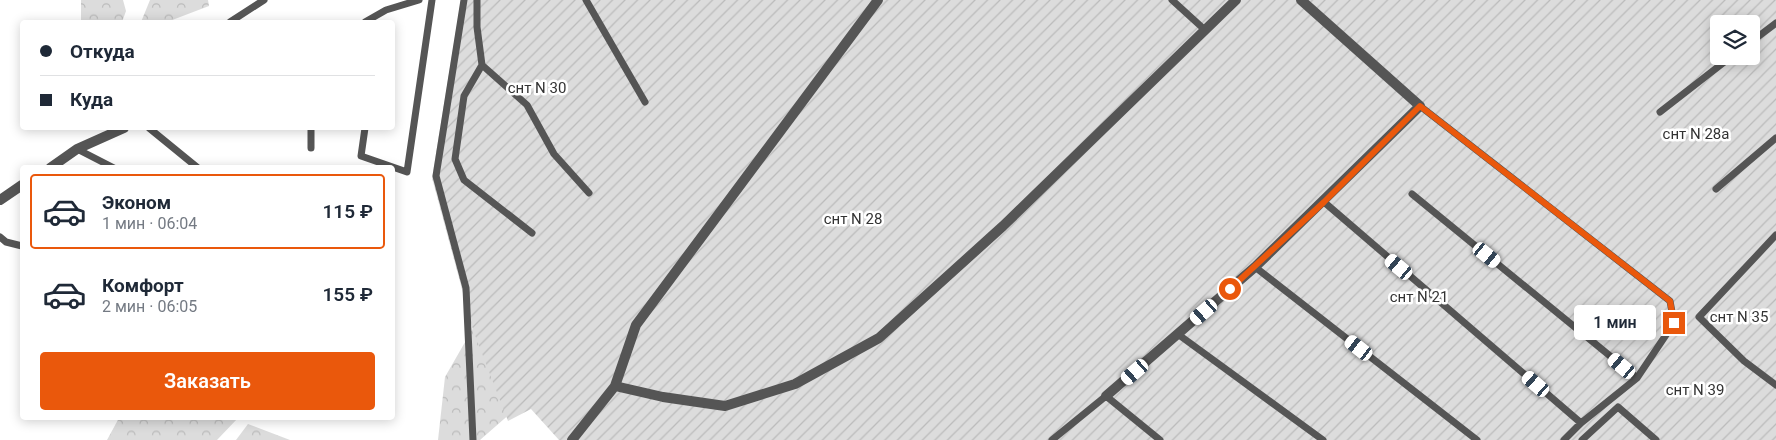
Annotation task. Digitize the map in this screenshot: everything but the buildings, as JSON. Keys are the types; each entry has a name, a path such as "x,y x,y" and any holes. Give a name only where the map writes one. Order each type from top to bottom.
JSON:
{"street":[{"path":"572,440 615,386 636,325 878,0"},
{"path":"615,386 663,397 726,406 795,384 879,338 1003,226 1236,0"},
{"path":"1106,396 1255,267 1324,202 1420,106 1301,0"},
{"path":"54,165 77,149 120,130"},
{"path":"0,200 20,186"}],"lane":[{"path":"233,20 264,0"},
{"path":"368,20 386,10 419,0"},
{"path":"395,168 407,172 432,0"},
{"path":"464,0 436,176 466,288 473,440"},
{"path":"477,0 477,27 482,65 464,96 455,159 464,180 532,233"},
{"path":"586,0 645,102"},
{"path":"1172,0 1205,30"},
{"path":"1760,35 1776,23"},
{"path":"482,65 527,105 554,154 589,193"},
{"path":"1660,112 1720,65"},
{"path":"1420,106 1670,301 1674,323 1637,378 1581,423 1564,440"},
{"path":"151,130 194,165"},
{"path":"311,130 311,148"},
{"path":"365,130 361,156 387,165"},
{"path":"1716,189 1776,138"},
{"path":"77,149 108,165"},
{"path":"1412,194 1637,378"},
{"path":"1324,202 1581,423"},
{"path":"1776,235 1699,317 1744,360 1776,385"},
{"path":"0,237 6,242 20,246"},
{"path":"1255,267 1477,440"},
{"path":"1179,334 1323,440"},
{"path":"1052,440 1106,396 1160,440"},
{"path":"1582,440 1618,407 1656,440"}],"green space":[{"path":"81,0 123,0 126,11 123,20 81,20"},
{"path":"150,0 208,0 209,6 172,20 142,20"},
{"name":"снт N 28","path":"461,0 1776,0 1776,440 559,440 531,409 508,421 473,330 432,178"},
{"path":"476,323 512,412 480,440 438,440 445,377"},
{"path":"118,420 236,420 217,440 107,440"},
{"path":"248,424 290,440 236,440"}],"route":[{"path":"1230,289 1324,202 1420,106 1670,301 1674,323"}],"park label":[{"name":"снт N 30","path":"537,88"},
{"name":"снт N 28а","path":"1696,134"},
{"name":"снт N 21","path":"1419,297"},
{"name":"снт N 35","path":"1739,317"},
{"name":"снт N 39","path":"1695,390"}]}
